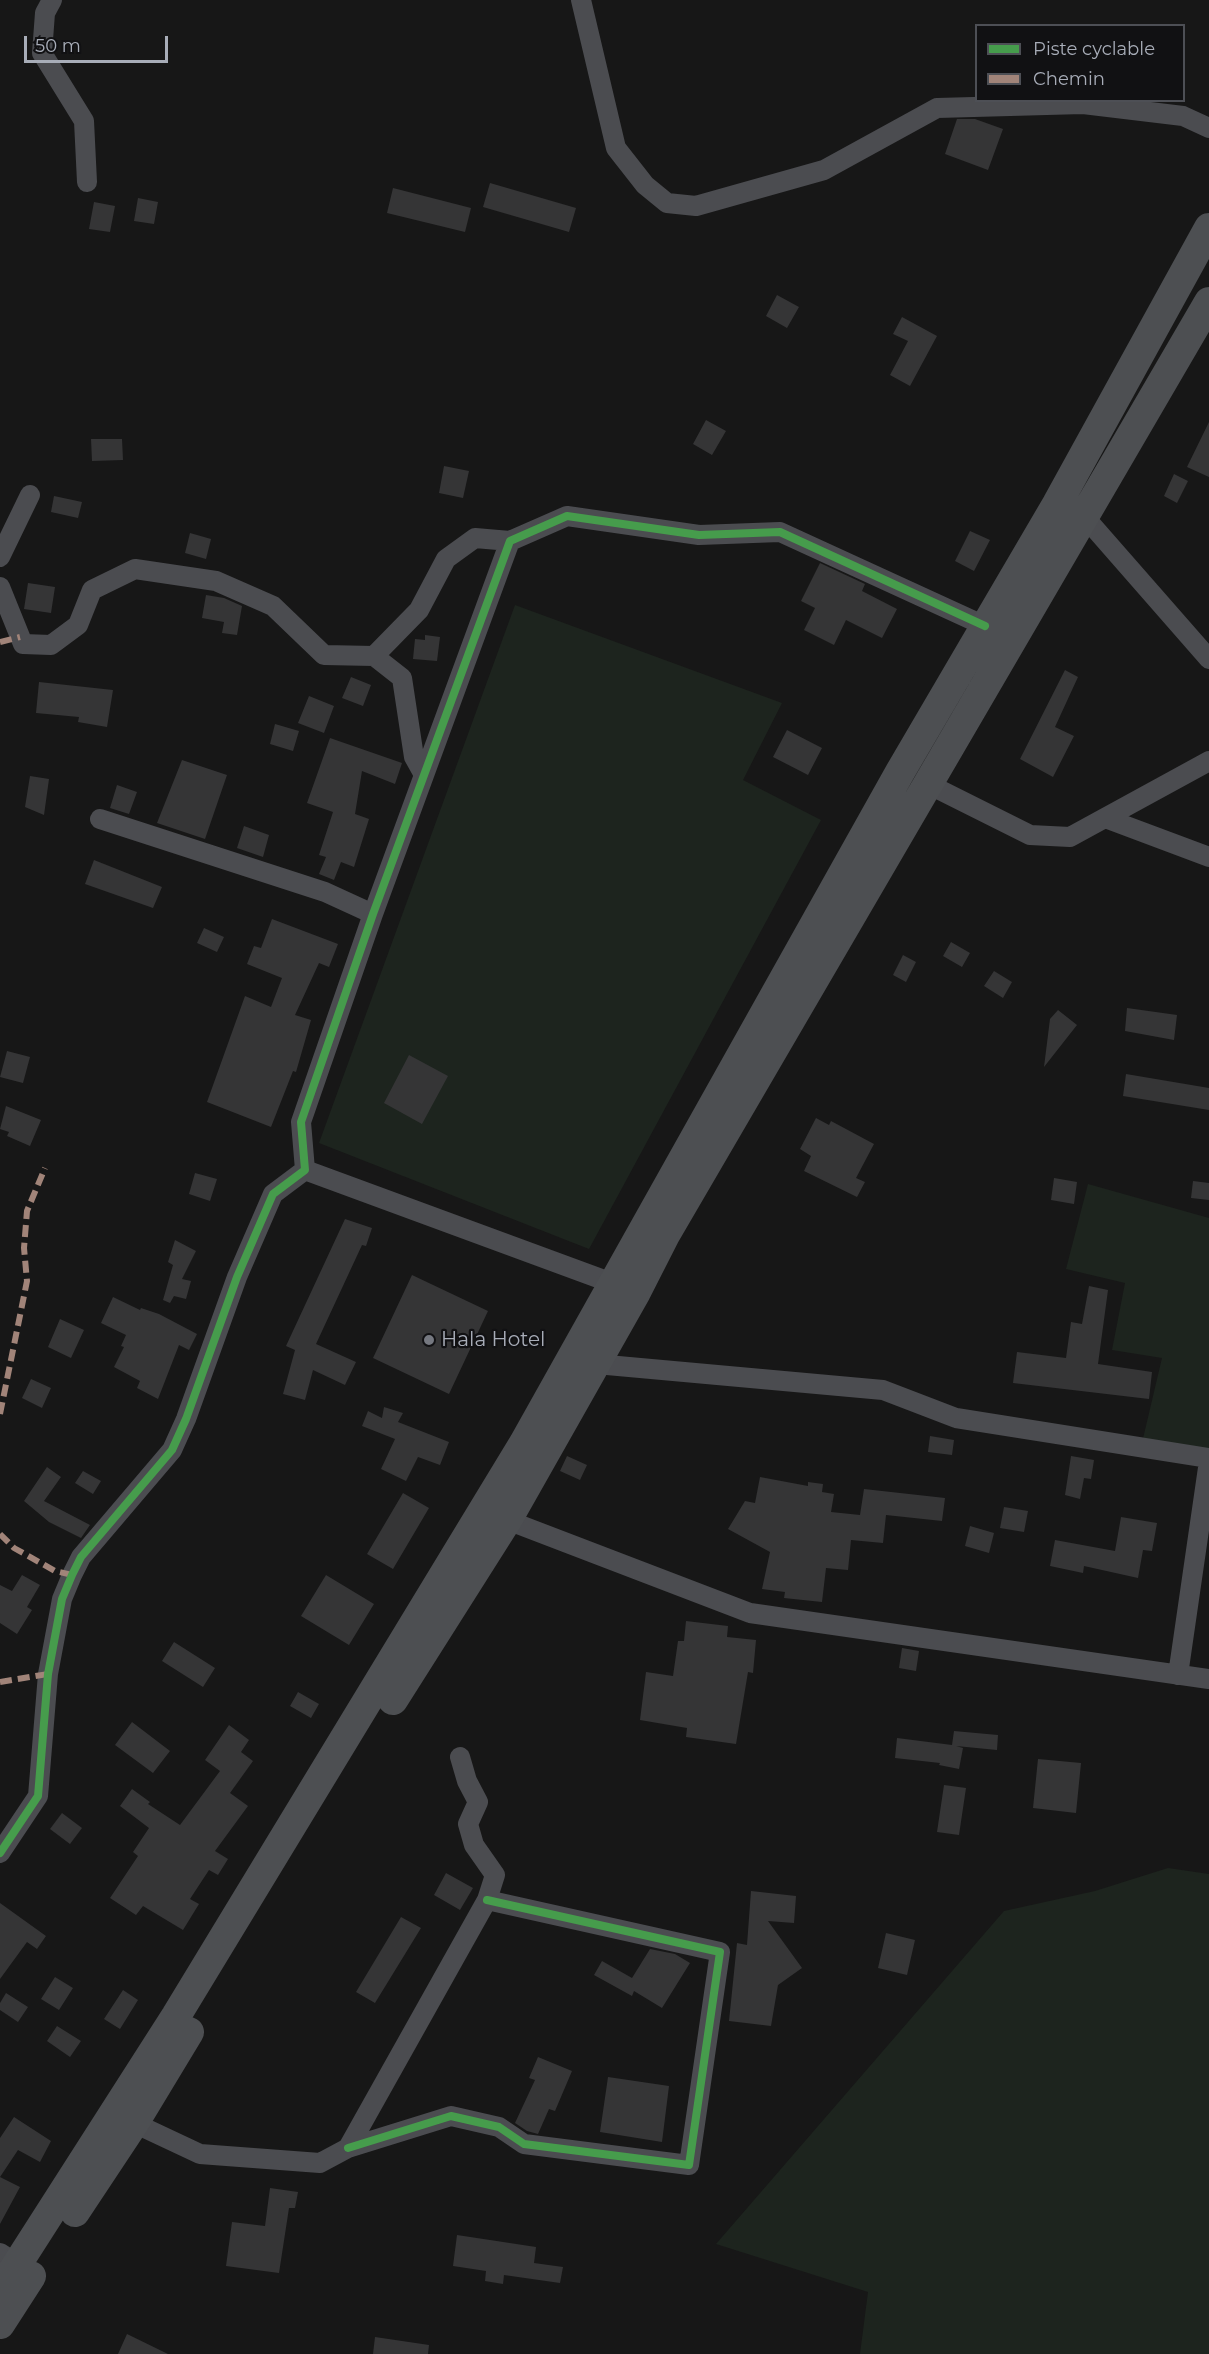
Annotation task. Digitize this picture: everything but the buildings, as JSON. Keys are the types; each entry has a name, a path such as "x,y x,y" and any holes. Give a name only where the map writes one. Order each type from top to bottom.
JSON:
{"main road":[{"path":"0,2291 9,2258 170,2026 524,1443 582,1363 665,1235 726,1106 985,626 1057,504 1209,228"},
{"path":"0,2324 134,2123 381,1718 507,1520 582,1363 612,1283 726,1106 926,783 1209,302"}],"street":[{"path":"52,0 45,13 42,53 84,121 87,182"},
{"path":"581,0 616,148 645,185 667,203 696,206 824,170 937,108 1083,104 1183,116 1209,128"},
{"path":"0,557 30,495"},
{"path":"1083,515 1209,659"},
{"path":"374,656 419,610 446,559 475,537 510,541 567,516 699,535 780,532 985,626"},
{"path":"305,1170 301,1122 373,914 510,541"},
{"path":"0,587 23,644 51,645 78,625 92,590 135,569 216,580 273,606 324,655 374,656 402,678 414,757 424,776"},
{"path":"926,783 1030,835 1070,837 1209,761"},
{"path":"1105,818 1209,857"},
{"path":"100,819 325,892 373,914"},
{"path":"305,1170 612,1283"},
{"path":"0,1853 38,1796 48,1674 62,1599 72,1575 81,1557 172,1450 186,1419 237,1277 273,1194 305,1170"},
{"path":"582,1363 883,1390 956,1418 1209,1459 1178,1675"},
{"path":"507,1520 750,1612 1209,1679"},
{"path":"348,2148 487,1900 495,1875 474,1845 468,1824 478,1802 467,1781 460,1757"},
{"path":"134,2123 200,2154 320,2163 348,2148 451,2116 499,2127 524,2144 689,2165 720,1952 487,1900"}],"shaded area":[{"path":"515,605 782,703 743,780 821,820 589,1249 319,1143"},
{"path":"1088,1184 1209,1218 1209,1458 1141,1447 1162,1358 1112,1350 1125,1283 1066,1269"},
{"path":"1168,1868 1209,1874 1209,2354 860,2354 868,2292 716,2244 1004,1911 1095,1891"}],"marked path":[{"path":"0,642 20,637"},
{"path":"0,1414 27,1281 24,1248 27,1211 45,1168"},
{"path":"0,1534 14,1548 55,1571 72,1575"},
{"path":"0,1682 48,1674"}],"cycle path":[{"path":"0,1853 38,1796 48,1674 62,1599 72,1575 81,1557 172,1450 186,1419 237,1277 273,1194 305,1170 301,1122 373,914 510,541 567,516 699,535 780,532 985,626"},
{"path":"348,2148 451,2116 499,2127 524,2144 689,2165 720,1952 487,1900"}],"place":[{"name":"Hala Hotel","path":"429,1340"}]}
